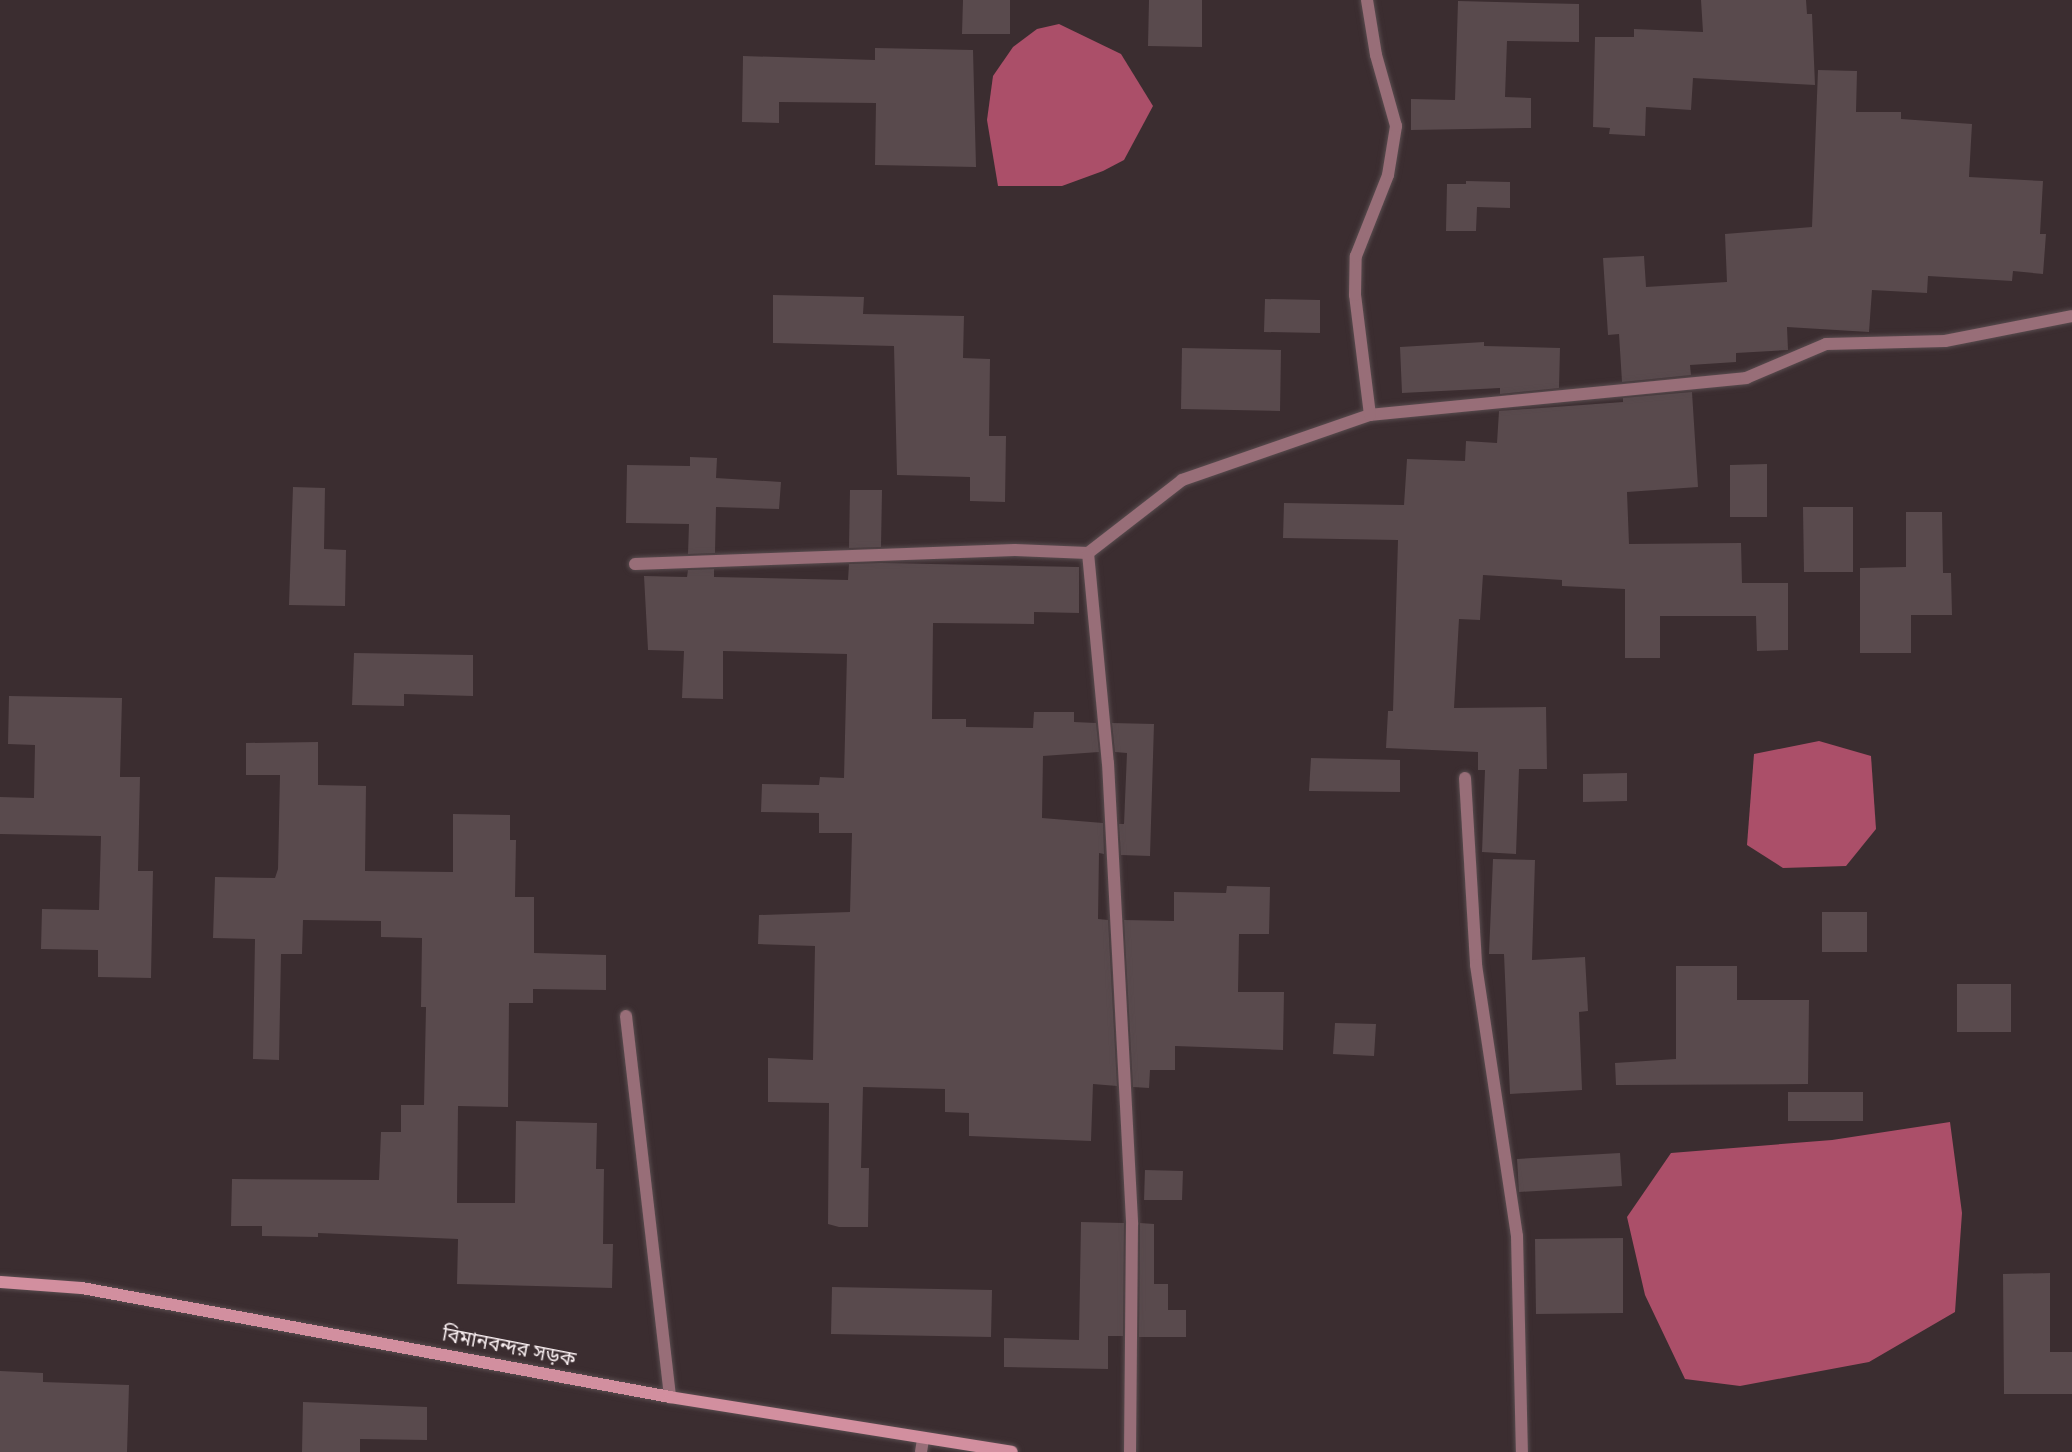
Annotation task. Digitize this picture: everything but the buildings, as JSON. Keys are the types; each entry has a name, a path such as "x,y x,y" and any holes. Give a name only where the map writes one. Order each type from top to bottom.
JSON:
{"main road":[{"name":"বিমানবন্দর সড়ক","path":"0,1282 82,1288 670,1397 1012,1452"}],"street":[{"path":"1367,0 1376,55 1396,126 1388,175 1356,256 1355,295 1370,415"},
{"path":"635,564 1015,550 1088,554 1182,480 1370,415 1746,378 1826,344 1946,341 2072,316"},
{"path":"1088,554 1108,763 1132,1224 1130,1452"},
{"path":"1465,778 1476,965 1516,1236 1522,1452"},
{"path":"626,1016 670,1397"},
{"path":"921,1452 923,1439"}],"shaded area":[{"path":"1059,24 1121,54 1153,106 1124,160 1103,171 1062,186 998,186 987,120 993,76 1013,47 1037,29"},
{"path":"1819,741 1871,756 1876,829 1846,866 1783,868 1747,845 1754,754"},
{"path":"1950,1122 1962,1213 1955,1312 1869,1362 1740,1386 1685,1379 1645,1295 1627,1217 1671,1153 1832,1140"}]}
